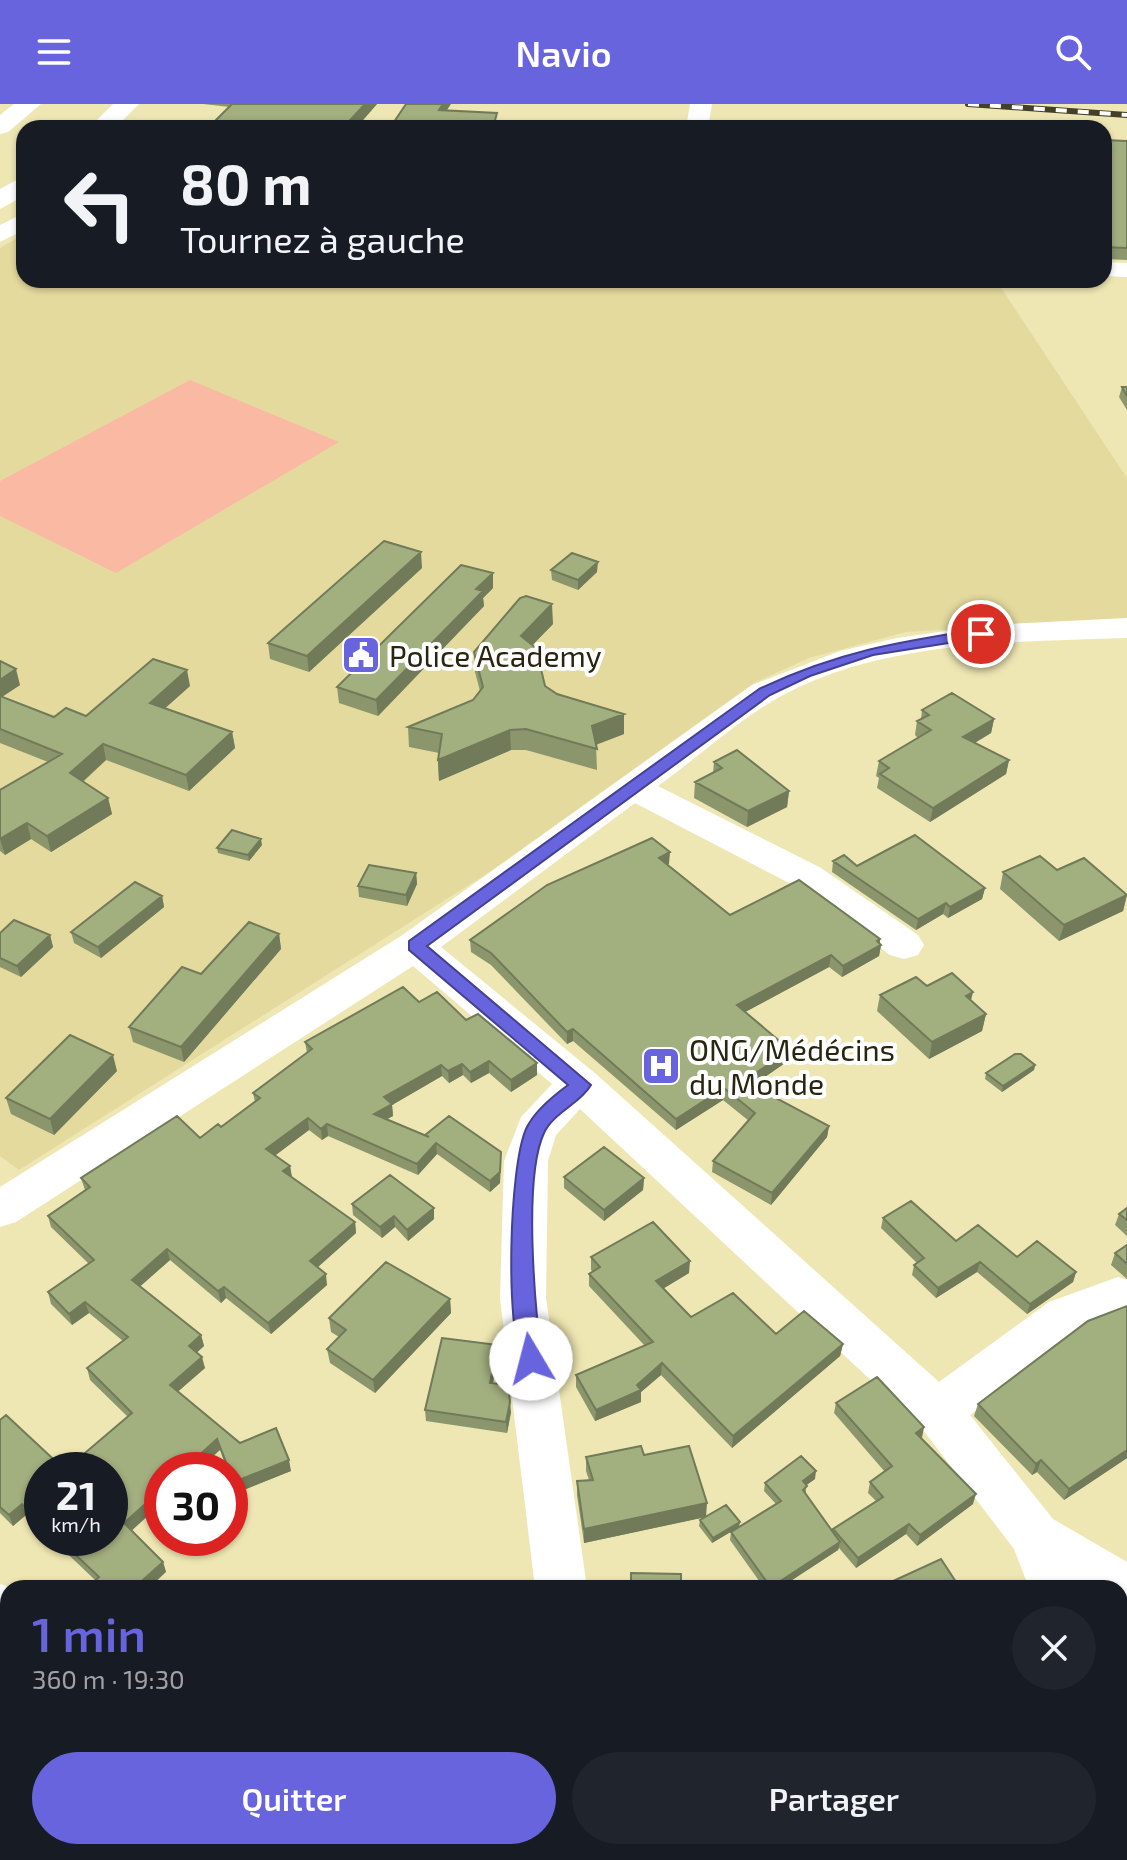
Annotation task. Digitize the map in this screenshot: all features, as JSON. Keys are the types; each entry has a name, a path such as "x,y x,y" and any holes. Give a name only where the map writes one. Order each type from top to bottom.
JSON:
{"highway":[{"path":"3,125 29,104"},
{"path":"110,120 127,104"}],"street":[{"path":"0,1209 415,946 764,692 826,665 894,645 949,636 1127,628"},
{"path":"632,787 808,877 904,945"},
{"path":"415,946 581,1085 937,1411 1035,1536 1052,1580"},
{"path":"560,1580 523,1298 526,1161 536,1129 556,1104 581,1085"},
{"path":"937,1411 1066,1316 1118,1296"},
{"path":"1035,1536 1109,1580"}],"shaded area":[{"path":"16,239 16,288 1001,288 1127,478 1127,618 906,632 809,658 754,683 491,871 19,1170 0,1156 0,248"},
{"path":"190,380 339,442 116,573 0,516 0,481"}],"building":[{"path":"232,104 365,104 350,120 216,120"},
{"path":"406,104 443,104 439,110 497,113 495,120 395,120"},
{"path":"1112,140 1127,141 1127,248 1112,247"},
{"path":"384,541 421,552 307,656 268,643"},
{"path":"572,553 598,562 578,580 551,570"},
{"path":"461,565 493,573 476,589 483,591 376,700 337,687"},
{"path":"526,596 552,604 521,636 536,648 545,686 557,694 624,714 592,726 597,749 526,729 510,730 438,760 442,734 408,727 473,700 483,687 474,652 520,598"},
{"path":"153,659 187,670 150,703 232,732 186,775 103,744 70,773 108,798 47,836 27,823 0,839 0,790 62,754 0,729 0,696 54,717 66,708 86,716"},
{"path":"0,661 16,669 0,680"},
{"path":"952,693 994,719 963,737 1009,760 933,808 880,774 889,768 879,761 931,730 917,721 929,715 922,710"},
{"path":"737,750 789,791 748,811 695,782 722,768 714,762"},
{"path":"232,830 261,839 248,855 217,848"},
{"path":"915,835 985,888 950,907 946,903 918,919 833,861 844,855 857,866"},
{"path":"652,838 670,852 659,858 730,915 799,880 880,939 877,941 881,945 843,966 831,955 737,1005 790,1050 744,1081 829,1126 772,1193 713,1161 755,1113 724,1088 676,1119 573,1029 567,1032 491,953 470,940 547,885"},
{"path":"1040,856 1057,870 1084,858 1127,895 1064,925 1003,872"},
{"path":"369,865 416,873 406,895 358,886"},
{"path":"135,882 162,896 98,947 71,932"},
{"path":"14,920 50,935 17,966 0,958 0,933"},
{"path":"249,922 279,934 181,1047 129,1027 182,967 201,974"},
{"path":"952,973 973,992 966,996 986,1014 932,1042 880,995 916,977 927,986"},
{"path":"403,987 419,1002 437,992 466,1020 478,1014 537,1063 511,1080 489,1061 470,1072 462,1064 448,1071 441,1065 384,1097 392,1104 374,1114 429,1137 425,1135 449,1116 501,1152 500,1172 490,1181 436,1143 417,1164 327,1124 321,1129 308,1118 266,1149 290,1166 283,1171 355,1222 310,1261 326,1274 268,1323 224,1287 218,1291 167,1249 132,1280 201,1335 189,1346 202,1357 170,1385 240,1443 276,1428 289,1460 248,1476 248,1452 222,1452 217,1439 203,1452 144,1452 144,1505 128,1519 128,1452 86,1452 132,1413 87,1368 128,1337 85,1302 69,1314 48,1292 94,1260 48,1216 90,1187 81,1178 177,1116 200,1138 218,1124 221,1127 260,1098 253,1093 312,1049 305,1042"},
{"path":"70,1035 113,1055 50,1119 6,1098"},
{"path":"1015,1054 1021,1054 1035,1065 1003,1086 986,1073"},
{"path":"604,1147 644,1178 604,1210 564,1177"},
{"path":"390,1175 434,1208 407,1230 394,1216 380,1227 352,1204"},
{"path":"911,1201 956,1241 978,1225 1017,1257 1037,1241 1076,1272 1030,1304 980,1262 938,1288 914,1265 924,1258 883,1218"},
{"path":"1127,1208 1127,1220 1119,1214"},
{"path":"653,1222 690,1261 656,1281 691,1317 733,1293 776,1334 804,1311 843,1344 733,1436 662,1363 637,1385 641,1390 596,1410 576,1375 653,1342 589,1274 600,1267 591,1257"},
{"path":"1127,1245 1127,1264 1115,1253"},
{"path":"386,1262 450,1299 373,1380 327,1349 346,1330 329,1318"},
{"path":"1127,1306 1127,1450 1069,1489 1041,1460 1036,1464 978,1404 1088,1321"},
{"path":"442,1338 498,1345 490,1383 508,1385 510,1402 506,1422 425,1410"},
{"path":"877,1377 924,1427 916,1433 976,1494 920,1535 909,1524 858,1558 833,1529 883,1497 870,1482 892,1466 836,1403"},
{"path":"6,1415 46,1452 24,1452 24,1506 22,1504 9,1515 0,1507 0,1420"},
{"path":"641,1446 644,1455 689,1446 707,1503 584,1529 577,1481 593,1480 586,1457"},
{"path":"801,1456 816,1471 803,1481 807,1486 803,1490 840,1542 782,1580 765,1580 731,1532 781,1501 765,1483"},
{"path":"726,1505 740,1522 713,1538 700,1520"},
{"path":"128,1527 144,1543 144,1556 157,1556 163,1562 143,1580 96,1580 99,1577 77,1556 128,1556"},
{"path":"941,1559 955,1580 895,1580"},
{"path":"631,1573 681,1574 681,1580 631,1580"}],"railway":[{"path":"968,104 1127,115"}],"place":[{"name":"Police Academy","path":"361,655"},
{"name":"ONG/Médécins du Monde","path":"661,1066"}],"route":[{"path":"531,1359 523,1298 526,1161 536,1129 556,1104 581,1085 415,946 764,692 804,673 870,651 949,636 981,634"}]}
